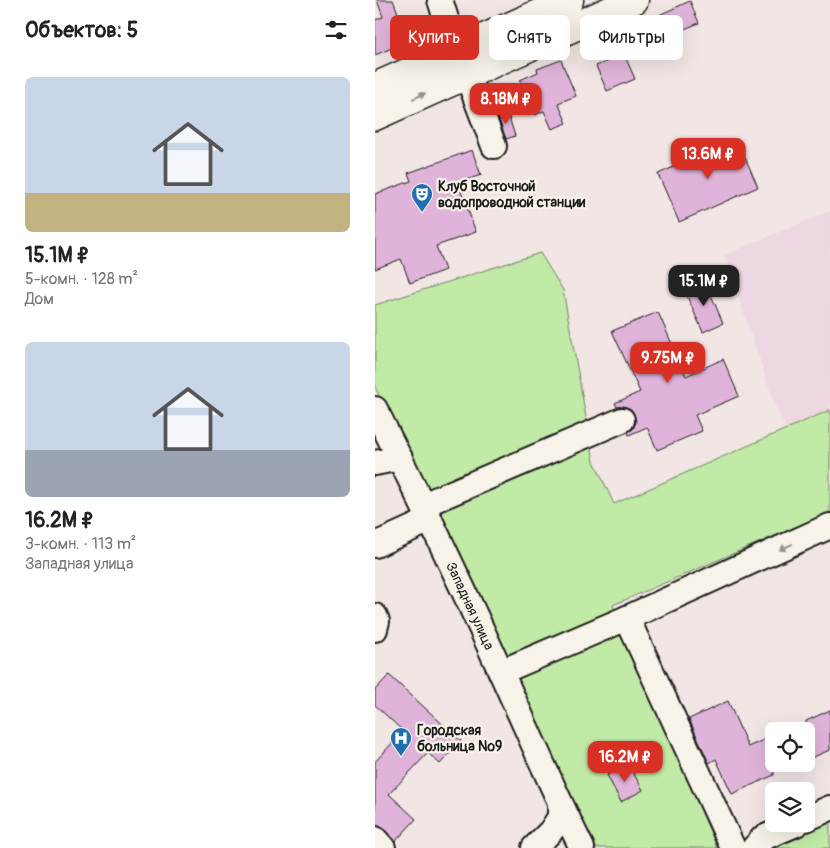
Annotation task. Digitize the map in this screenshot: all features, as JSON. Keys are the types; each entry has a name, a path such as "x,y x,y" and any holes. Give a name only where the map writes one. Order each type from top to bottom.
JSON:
{"main road":[{"path":"479,39 569,0"},
{"path":"375,116 634,0"},
{"path":"375,87 433,60"}],"street":[{"path":"440,0 444,15"},
{"path":"467,75 494,146"},
{"name":"Западная улица","path":"375,408 426,512 501,672 560,805 582,848"},
{"path":"375,545 426,512 622,420"},
{"path":"375,463 399,458"},
{"path":"501,672 627,618 830,526"},
{"path":"375,616 377,624 375,629"},
{"path":"627,618 733,848"},
{"path":"534,848 560,818 560,805"},
{"path":"815,815 830,808"},
{"path":"754,848 763,838 777,832"},
{"path":"375,839 383,848"}],"shaded area":[{"path":"830,211 830,410 787,429 776,408 724,255"}],"green space":[{"path":"540,253 563,290 594,461 614,504 830,410 830,512 613,605 717,848 594,848 375,387 375,305"},
{"path":"830,817 830,848 766,848 799,832 815,832 815,824"}],"building":[{"path":"377,0 393,0 399,15 390,15 390,49 375,55 375,20 383,17"},
{"path":"690,1 699,23 683,30 683,15 659,15"},
{"path":"561,60 576,96 558,103 567,123 552,129 544,111 535,115 520,80 538,72 537,69"},
{"path":"610,60 627,60 635,79 607,91 596,66"},
{"path":"507,111 515,136 506,139 497,114"},
{"path":"737,139 758,187 679,222 658,174"},
{"name":"Клуб Восточной водопроводной станции","path":"472,150 481,175 458,183 476,232 436,246 445,270 410,283 401,259 375,269 375,194 411,181 408,173"},
{"path":"706,283 723,323 703,332 685,292"},
{"path":"658,312 686,376 723,359 739,396 695,415 702,431 657,450 647,427 629,435 628,432 633,429 636,422 634,414 631,409 624,406 617,407 615,403 640,392 612,331"},
{"name":"Городская больница №9","path":"389,675 461,741 440,764 428,753 389,794 416,819 395,842 380,826 375,826 375,762 403,731 375,705 375,690"},
{"path":"728,701 748,747 765,739 765,772 774,772 774,775 732,794 716,759 709,763 689,719"},
{"path":"830,710 830,750 815,756 815,722 806,721"},
{"path":"628,764 643,790 621,802 607,775"}],"place":[{"name":"Клуб Восточной водопроводной станции","path":"422,213"},
{"name":"Городская больница №9","path":"401,757"}]}
